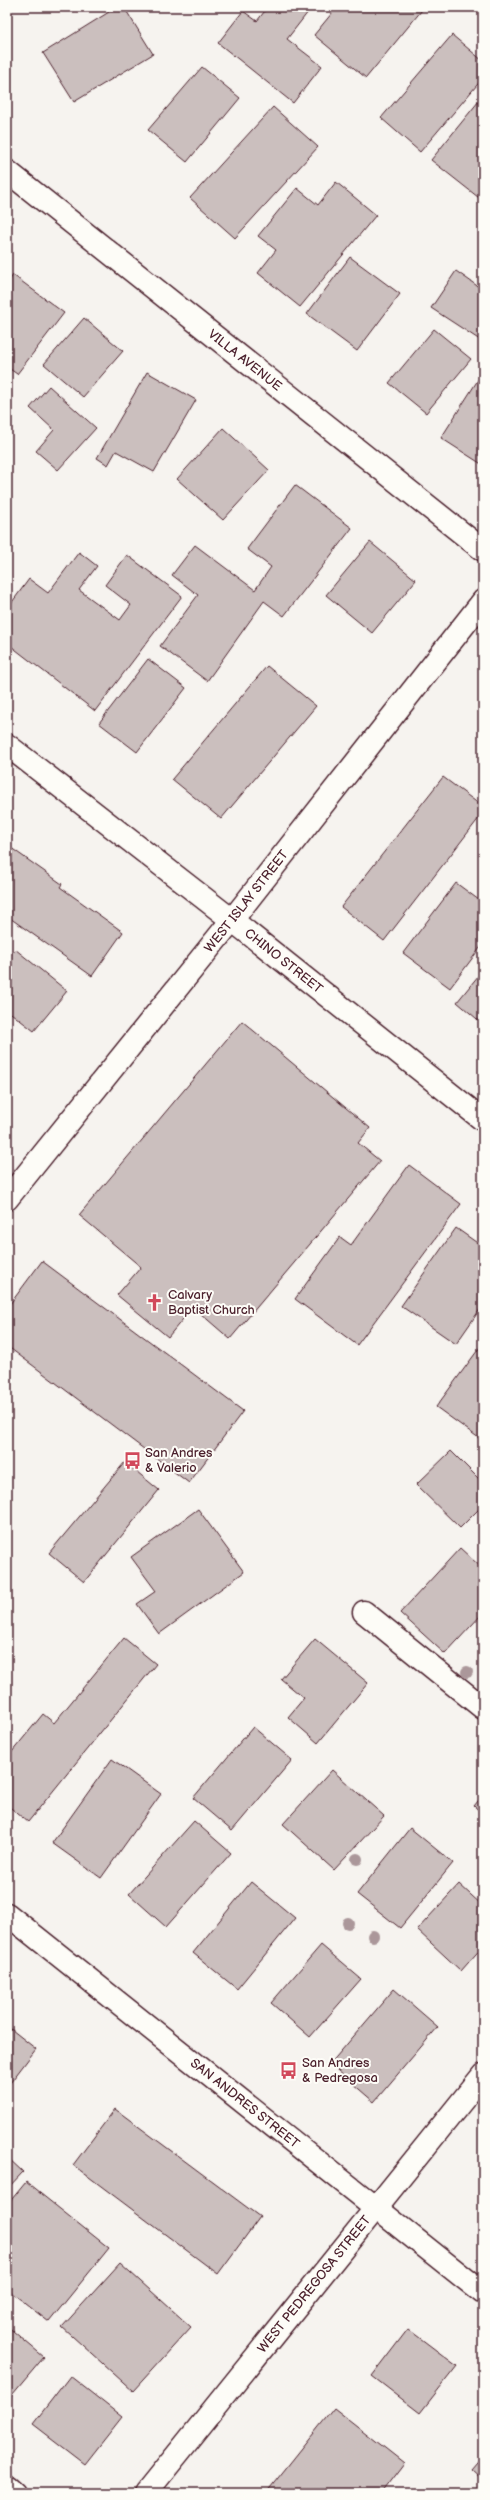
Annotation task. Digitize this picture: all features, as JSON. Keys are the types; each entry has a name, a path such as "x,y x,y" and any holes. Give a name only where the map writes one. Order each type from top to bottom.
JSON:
{"street":[{"name":"VILLA AVENUE","path":"7,171 483,550"},
{"name":"WEST ISLAY STREET","path":"7,1199 232,920 483,601"},
{"name":"CHINO STREET","path":"7,745 232,920 483,1120"},
{"path":"364,1612 483,1708"},
{"name":"SAN ANDRES STREET","path":"7,1914 483,2293"},
{"name":"WEST PEDREGOSA STREET","path":"146,2493 483,2075"},
{"path":"7,2486 15,2493"}],"building":[{"path":"117,7 124,7 153,54 74,102 43,53"},
{"path":"268,7 312,7 287,39 322,66 293,103 218,43 243,11 257,21"},
{"path":"337,7 418,7 422,10 366,78 314,35"},
{"path":"452,35 483,61 483,78 420,152 381,118"},
{"path":"202,67 240,98 187,162 148,130"},
{"path":"483,96 483,201 431,160"},
{"path":"273,107 318,147 235,238 190,198"},
{"path":"336,182 376,215 300,307 258,273 276,250 258,236 297,188 318,205"},
{"path":"350,257 400,294 357,351 307,314"},
{"path":"456,271 483,290 483,342 431,308"},
{"path":"13,275 64,313 17,374 7,367 7,284"},
{"path":"84,318 123,351 83,397 44,364"},
{"path":"434,329 471,359 426,413 389,383"},
{"path":"147,372 196,400 154,472 116,451 108,465 97,458"},
{"path":"483,372 483,465 441,438"},
{"path":"49,386 96,428 58,470 36,451 54,430 30,408"},
{"path":"223,428 269,470 223,520 177,479"},
{"path":"295,485 352,528 284,616 264,601 207,681 160,646 198,595 172,575 195,545 255,590 271,567 247,549"},
{"path":"370,542 416,580 372,633 326,595"},
{"path":"79,552 97,566 79,590 120,620 131,605 105,585 127,555 182,596 95,711 7,643 7,609 29,579 48,593"},
{"path":"148,659 186,688 137,752 99,723"},
{"path":"267,666 316,706 221,819 172,779"},
{"path":"443,777 483,807 483,813 384,941 341,907"},
{"path":"7,845 62,884 60,887 123,932 92,976 7,916"},
{"path":"456,883 483,903 483,944 450,988 403,953"},
{"path":"15,949 67,991 34,1031 7,1010 7,959"},
{"path":"483,970 483,1024 457,1002"},
{"path":"242,1021 370,1128 358,1143 380,1161 230,1339 193,1307 168,1337 117,1295 141,1267 79,1215"},
{"path":"409,1165 461,1204 357,1345 295,1299 340,1237 351,1245"},
{"path":"456,1228 483,1247 483,1305 456,1344 401,1306"},
{"path":"42,1261 243,1411 189,1483 7,1346 7,1308"},
{"path":"483,1343 483,1441 436,1407"},
{"path":"451,1451 483,1483 483,1505 460,1528 416,1485"},
{"path":"125,1462 159,1490 84,1582 49,1553"},
{"path":"198,1509 244,1572 159,1634 137,1604 156,1591 131,1557"},
{"path":"460,1548 483,1569 483,1613 445,1654 400,1613"},
{"path":"124,1638 156,1664 28,1822 7,1805 7,1758 43,1714 54,1723"},
{"path":"315,1639 368,1683 318,1743 288,1717 304,1698 281,1679"},
{"path":"7,1697 13,1702 7,1709"},
{"path":"253,1727 292,1760 232,1831 193,1798"},
{"path":"112,1759 161,1794 101,1878 52,1843"},
{"path":"332,1770 384,1816 334,1870 283,1824"},
{"path":"483,1795 483,1814 474,1806"},
{"path":"194,1821 231,1853 166,1927 129,1894"},
{"path":"410,1828 453,1863 400,1928 357,1894"},
{"path":"251,1882 295,1918 237,1989 193,1953"},
{"path":"459,1884 483,1906 483,1946 461,1971 417,1930"},
{"path":"321,1945 361,1979 310,2037 271,2003"},
{"path":"394,1989 438,2027 374,2102 330,2064"},
{"path":"7,2026 36,2049 7,2087"},
{"path":"115,2109 260,2217 218,2274 73,2165"},
{"path":"7,2157 23,2172 7,2189"},
{"path":"26,2182 109,2248 49,2322 7,2289 7,2205"},
{"path":"120,2263 191,2327 133,2391 62,2327"},
{"path":"7,2326 44,2357 7,2401"},
{"path":"408,2329 457,2366 420,2413 372,2376"},
{"path":"70,2376 122,2417 85,2464 33,2424"},
{"path":"334,2408 404,2463 381,2493 266,2493"},
{"path":"483,2455 483,2480 471,2469"}],"place":[{"name":"Calvary Baptist Church","path":"155,1302"},
{"name":"San Andres & Valerio","path":"132,1460"},
{"name":"San Andres & Pedregosa","path":"289,2070"}]}
